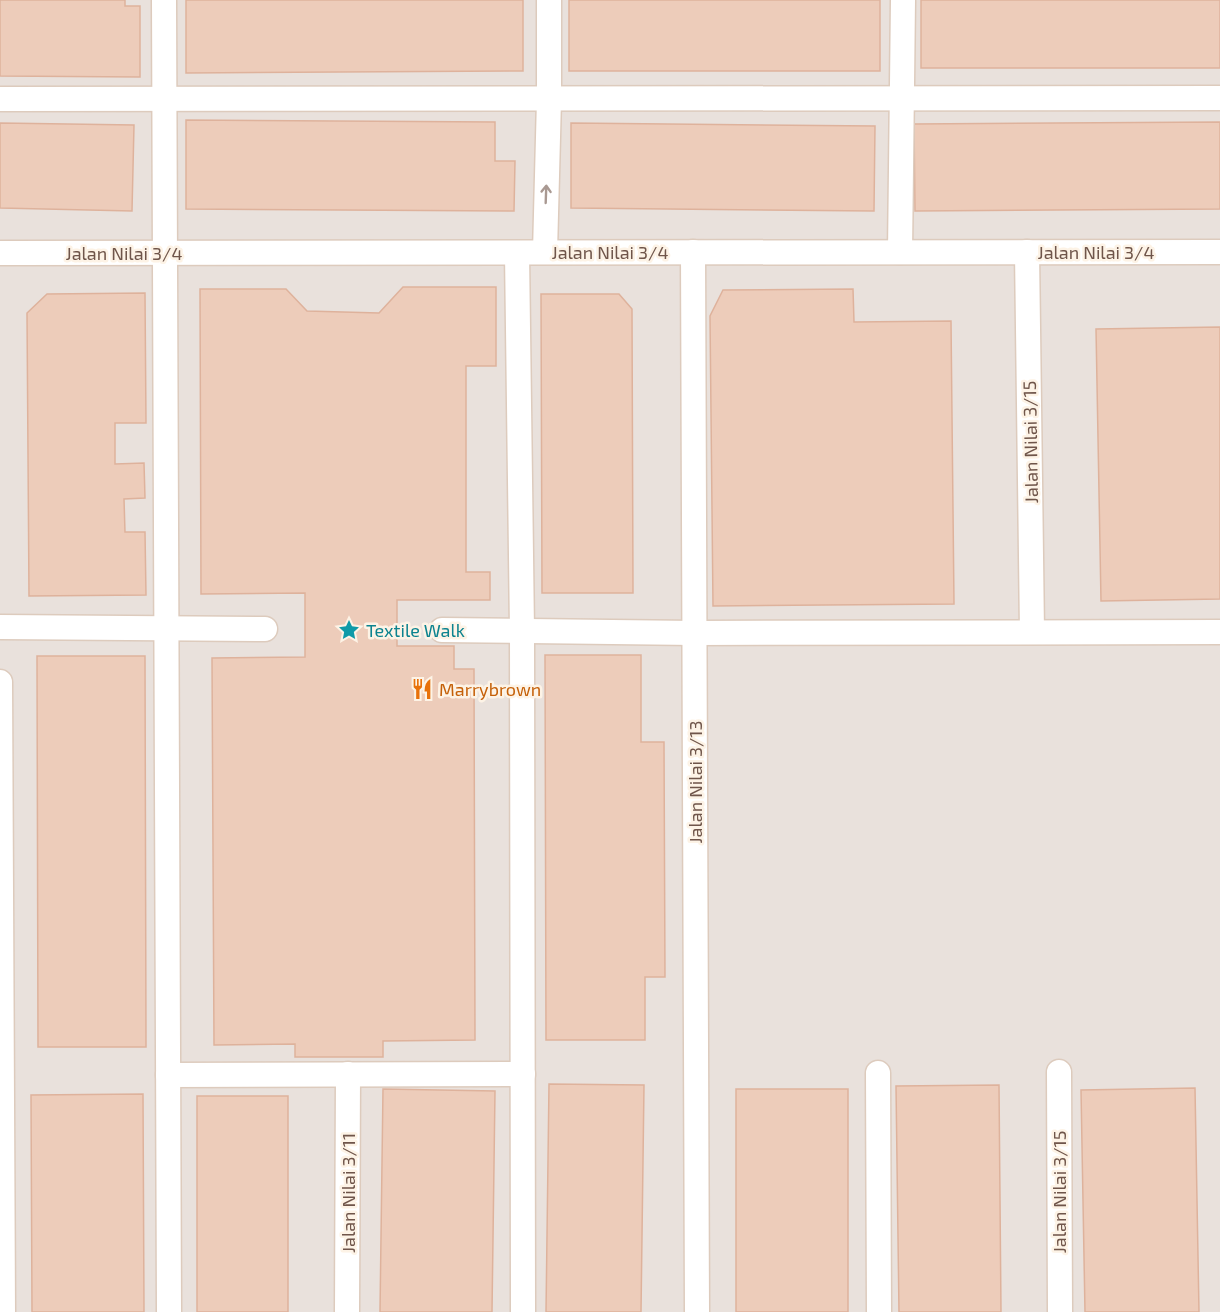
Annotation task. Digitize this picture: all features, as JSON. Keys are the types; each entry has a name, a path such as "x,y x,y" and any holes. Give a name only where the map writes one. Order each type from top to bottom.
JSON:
{"street":[{"path":"164,0 169,1312"},
{"path":"545,252 549,0"},
{"path":"900,252 903,0"},
{"path":"0,99 1220,98"},
{"name":"Jalan Nilai 3/13","path":"693,252 697,1312"},
{"name":"Jalan Nilai 3/15","path":"1027,252 1032,633"},
{"name":"Jalan Nilai 3/4","path":"0,253 1220,252"},
{"path":"517,253 522,631 523,1312"},
{"path":"0,627 265,629"},
{"path":"442,630 695,633 1220,632"},
{"path":"0,682 3,1312"},
{"name":"Jalan Nilai 3/15","path":"1059,1072 1060,1312"},
{"path":"878,1073 879,1312"},
{"name":"Jalan Nilai 3/11","path":"347,1312 348,1074"},
{"path":"168,1075 523,1074"}],"shaded area":[{"path":"0,0 1220,0 1220,1312 0,1312"}],"building":[{"path":"0,0 125,0 125,6 140,6 140,77 0,76"},
{"path":"186,0 523,0 523,71 186,73"},
{"path":"569,0 880,0 880,71 569,71"},
{"path":"921,0 1220,0 1220,68 921,68"},
{"path":"186,120 495,122 495,161 515,161 514,211 186,209"},
{"path":"1220,122 1220,209 915,211 914,124"},
{"path":"0,123 134,125 132,211 0,208"},
{"path":"571,123 875,126 874,211 571,208"},
{"path":"403,287 496,287 496,366 466,366 466,572 490,572 490,600 397,600 397,646 454,646 454,669 474,669 475,1040 383,1041 383,1057 295,1057 295,1044 214,1045 212,658 305,657 305,593 201,594 200,289 286,289 307,311 379,313"},
{"path":"853,289 854,322 951,321 954,604 713,606 710,316 723,290"},
{"path":"145,293 146,423 115,423 115,464 144,463 145,498 124,499 125,532 145,532 146,595 29,596 27,313 47,294"},
{"path":"541,294 619,294 632,309 633,593 542,593"},
{"path":"1220,327 1220,599 1101,601 1096,329"},
{"path":"545,655 641,655 641,742 664,742 665,977 645,977 645,1040 546,1040"},
{"path":"37,656 145,656 146,1047 38,1047"},
{"path":"549,1084 644,1085 641,1312 546,1312"},
{"path":"999,1085 1001,1312 899,1312 896,1086"},
{"path":"1195,1088 1199,1312 1085,1312 1081,1090"},
{"path":"383,1089 495,1091 492,1312 380,1312"},
{"path":"736,1089 848,1089 848,1312 736,1312"},
{"path":"143,1094 144,1312 32,1312 31,1095"},
{"path":"197,1096 288,1096 288,1312 197,1312"}],"place":[{"name":"Textile Walk","path":"349,630"},
{"name":"Marrybrown","path":"422,689"}]}
